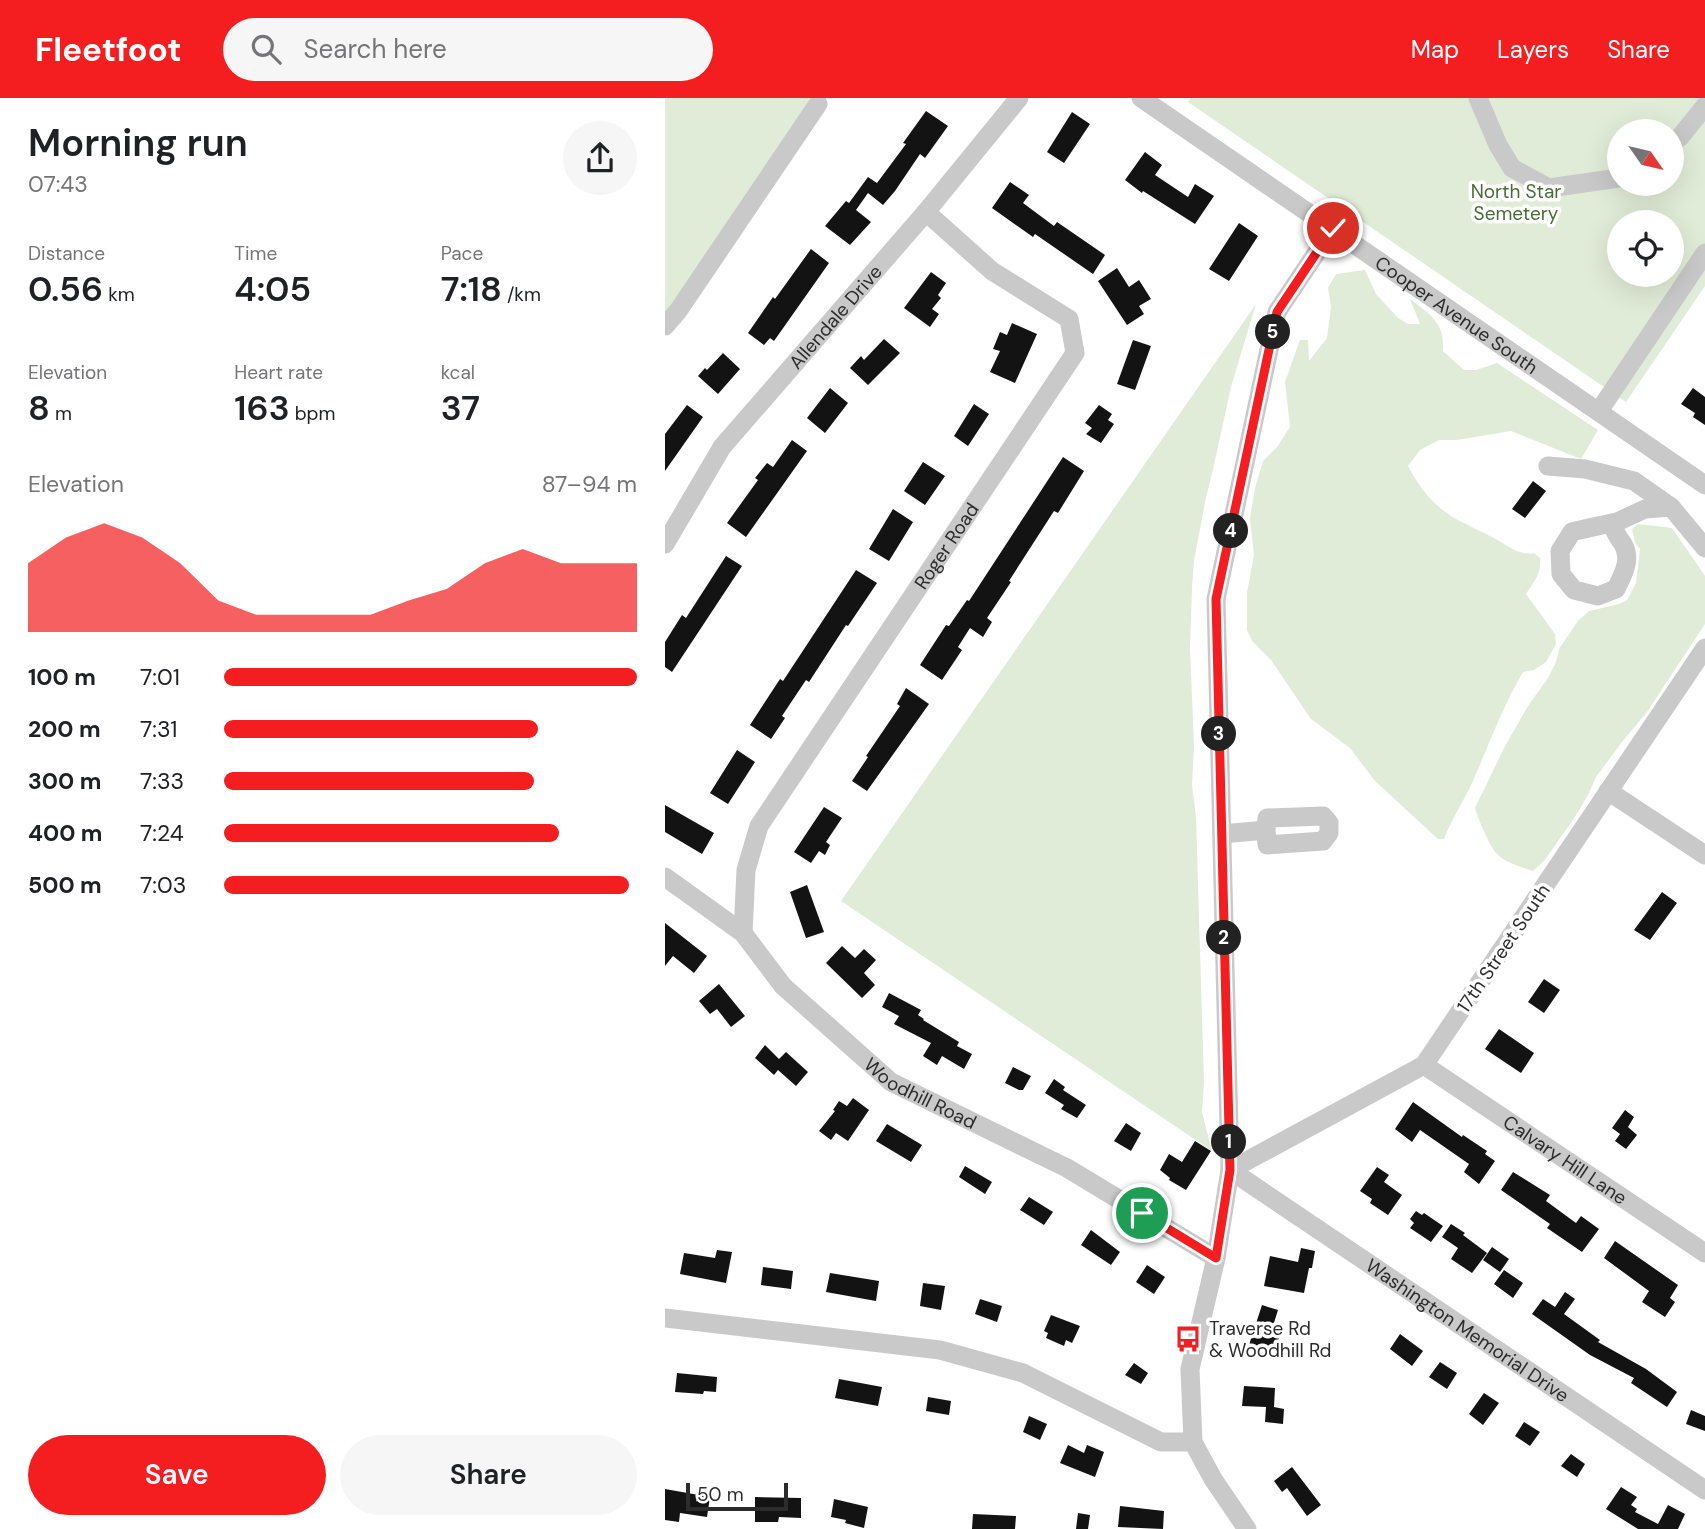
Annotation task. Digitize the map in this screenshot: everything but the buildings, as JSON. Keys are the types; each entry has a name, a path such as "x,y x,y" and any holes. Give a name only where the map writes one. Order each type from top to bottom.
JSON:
{"street":[{"name":"Allendale Drive","path":"665,544 722,447 926,212 1019,98"},
{"name":"Cooper Avenue South","path":"1141,98 1705,485"},
{"path":"1478,98 1498,145 1512,168 1549,188 1607,180"},
{"path":"665,326 678,311 817,100"},
{"path":"1684,132 1705,106"},
{"name":"Roger Road","path":"743,933 746,870 759,827 1075,353 1069,319 992,271 926,212"},
{"path":"1247,1529 1213,1479 1193,1442 1190,1369 1216,1258 1230,1170 1216,599 1277,312 1333,228"},
{"path":"1599,411 1705,253"},
{"path":"1548,466 1585,469 1634,481 1671,506 1705,548"},
{"path":"1612,523 1645,509 1671,506"},
{"name":"17th Street South","path":"1230,1170 1424,1065 1705,648"},
{"path":"1608,791 1705,855"},
{"path":"1222,834 1266,830"},
{"name":"Woodhill Road","path":"665,877 743,933 783,986 891,1082 1067,1168 1216,1258"},
{"name":"Calvary Hill Lane","path":"1424,1065 1705,1253"},
{"name":"Washington Memorial Drive","path":"1230,1170 1705,1490"},
{"path":"665,1318 940,1350 1023,1373 1161,1442 1193,1442"}],"green space":[{"path":"665,98 815,98 665,316"},
{"name":"North Star Semetery","path":"1191,98 1705,98 1705,286 1626,402 1188,102"},
{"path":"1365,270 1376,294 1398,318 1408,324 1420,324 1410,299 1430,315 1442,333 1443,351 1464,370 1476,370 1497,363 1598,430 1581,459 1511,431 1457,440 1439,440 1420,450 1408,466 1429,498 1443,511 1513,549 1534,553 1540,558 1539,573 1526,594 1555,634 1556,644 1546,662 1534,670 1523,672 1444,839 1438,839 1375,781 1350,748 1311,719 1271,660 1252,641 1247,630 1247,592 1254,555 1250,518 1263,461 1277,447 1290,427 1285,382 1300,340 1308,340 1309,361 1327,338 1331,307 1328,288 1336,274"},
{"path":"1256,304 1231,387 1205,502 1192,587 1192,785 1196,817 1204,1083 1202,1112 1212,1151 841,901"},
{"path":"1638,524 1672,528 1705,576 1705,624 1647,712 1596,777 1573,820 1544,861 1533,871 1509,862 1497,854 1475,808 1504,748 1548,678 1559,649 1578,621 1589,611 1627,600 1636,583 1640,549 1635,543 1632,529"}],"place":[{"name":"Traverse Rd & Woodhill Rd","path":"1188,1339"}],"route":[{"path":"1142,1213 1216,1258 1230,1170 1216,599 1277,312 1333,228"}]}
